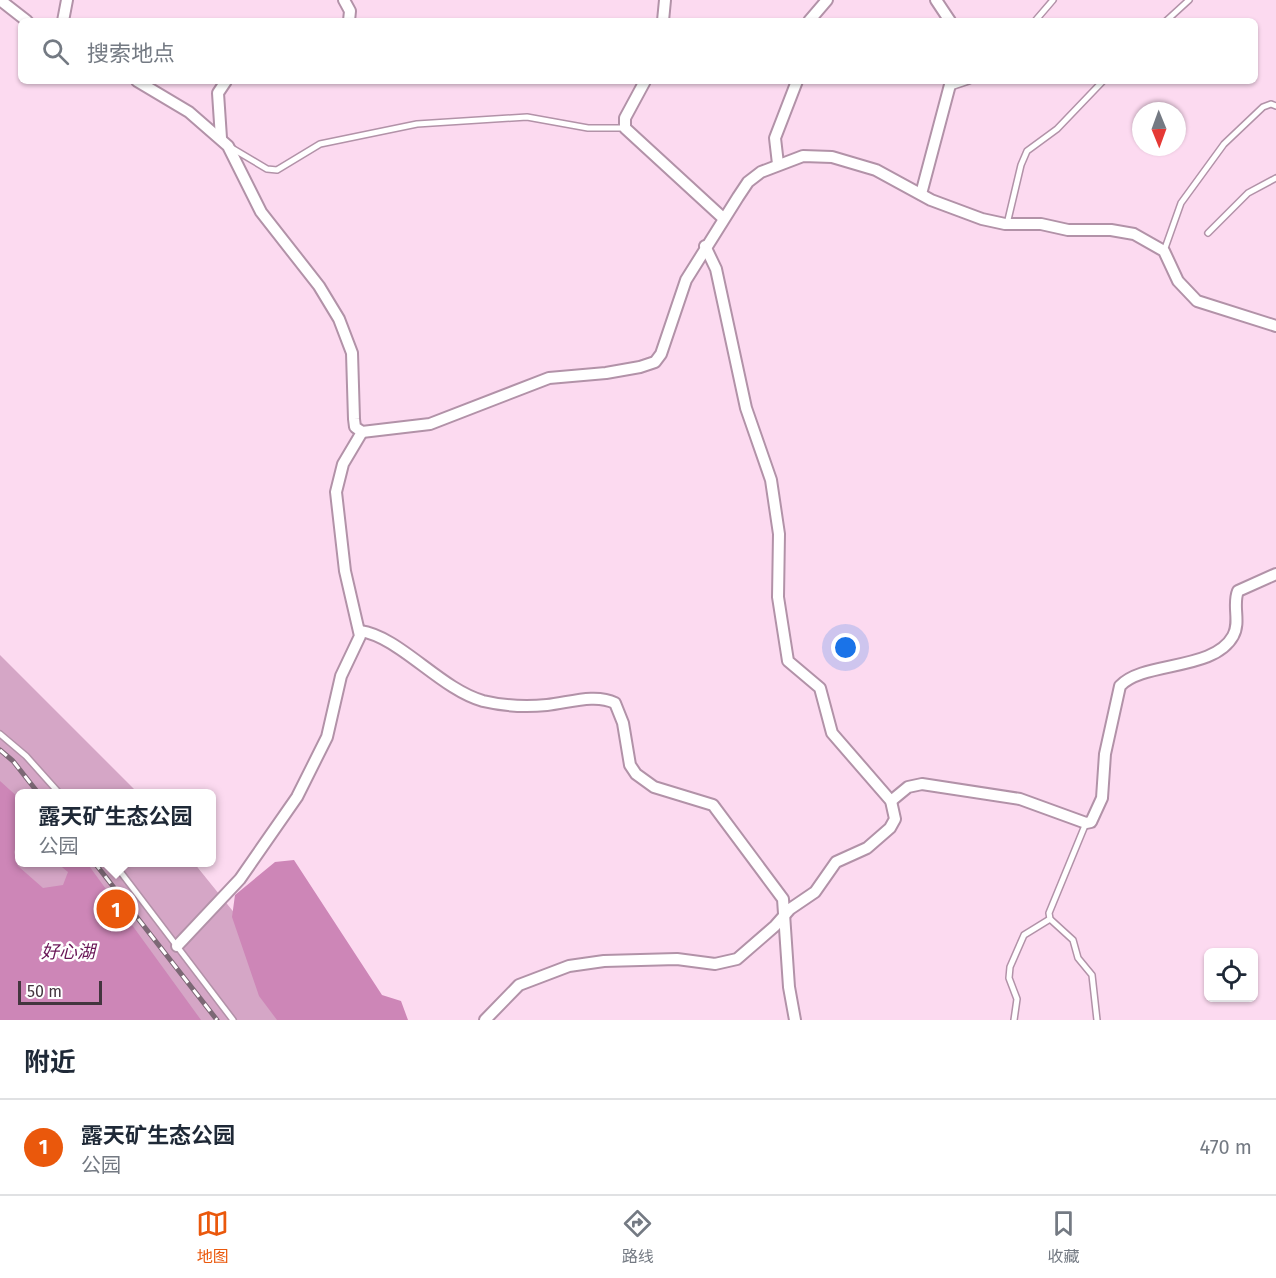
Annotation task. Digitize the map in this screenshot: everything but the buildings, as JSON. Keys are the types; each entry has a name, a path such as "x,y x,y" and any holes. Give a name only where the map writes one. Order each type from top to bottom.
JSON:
{"street":[{"path":"0,0 23,18"},
{"path":"64,18 67,0"},
{"path":"344,0 350,11 349,18"},
{"path":"663,18 665,0"},
{"path":"812,18 827,0"},
{"path":"936,0 948,18"},
{"path":"142,84 189,112 225,142"},
{"path":"224,84 218,93 225,142 261,212 304,264 348,336 352,353 355,427 362,432 442,420 549,378 606,373 655,362 661,354 686,280 705,246 748,182 778,164 803,156 832,157 892,177 955,210 1008,224 1134,234 1164,251 1178,281 1197,301 1276,326"},
{"path":"643,84 625,118 625,128 723,218"},
{"path":"778,164 775,138 796,84"},
{"path":"921,194 949,85"},
{"path":"485,1020 519,985 569,966 604,961 666,959 715,964 737,959 815,891 836,862 862,851 890,828 895,817 891,801 832,733 825,700 816,684 796,671 788,661 777,597 779,534 771,480 746,408 716,269 705,246"},
{"path":"177,946 240,879 297,797 327,737 338,685 358,642 360,631 345,571 336,492 344,464 362,432"},
{"path":"891,801 908,787 922,784 1020,800 1086,823 1093,821 1101,804 1105,754 1120,686 1125,681 1204,657 1227,643 1236,628 1239,591 1276,574"},
{"path":"360,631 381,639 438,678 480,700 526,706 598,699 615,703 623,723 630,765 636,774 654,787 702,800 718,809 783,898 789,987 795,1020"}],"lane":[{"path":"1038,18 1053,0"},
{"path":"1169,18 1189,0"},
{"path":"1008,224 1021,165 1027,151 1057,129 1100,84"},
{"path":"1164,251 1177,210 1224,144 1263,107 1271,104 1276,106"},
{"path":"225,142 267,169 277,170 320,144 417,124 527,117 588,128 625,128"},
{"path":"1208,233 1248,193 1276,178"},
{"path":"0,734 26,756 56,789"},
{"path":"1050,919 1051,905 1086,823"},
{"path":"117,867 233,1020"},
{"path":"1014,1020 1017,999 1009,978 1010,967 1024,934 1050,919"},
{"path":"1050,919 1073,940 1078,958 1091,972 1097,1020"}],"shaded area":[{"path":"0,655 134,789 15,789 15,867 197,867 321,1020 0,1020"}],"water":[{"name":"好心湖","path":"0,781 15,794 15,867 19,867 43,888 63,885 68,872 62,867 90,867 201,1020 0,1020"},
{"path":"294,860 382,995 401,1001 408,1020 277,1020 259,996 232,917 235,895 275,862"}],"railway":[{"path":"0,750 13,761 35,789"},
{"path":"98,867 217,1020"}],"place":[{"name":"露天矿生态公园","path":"116,909"}]}
